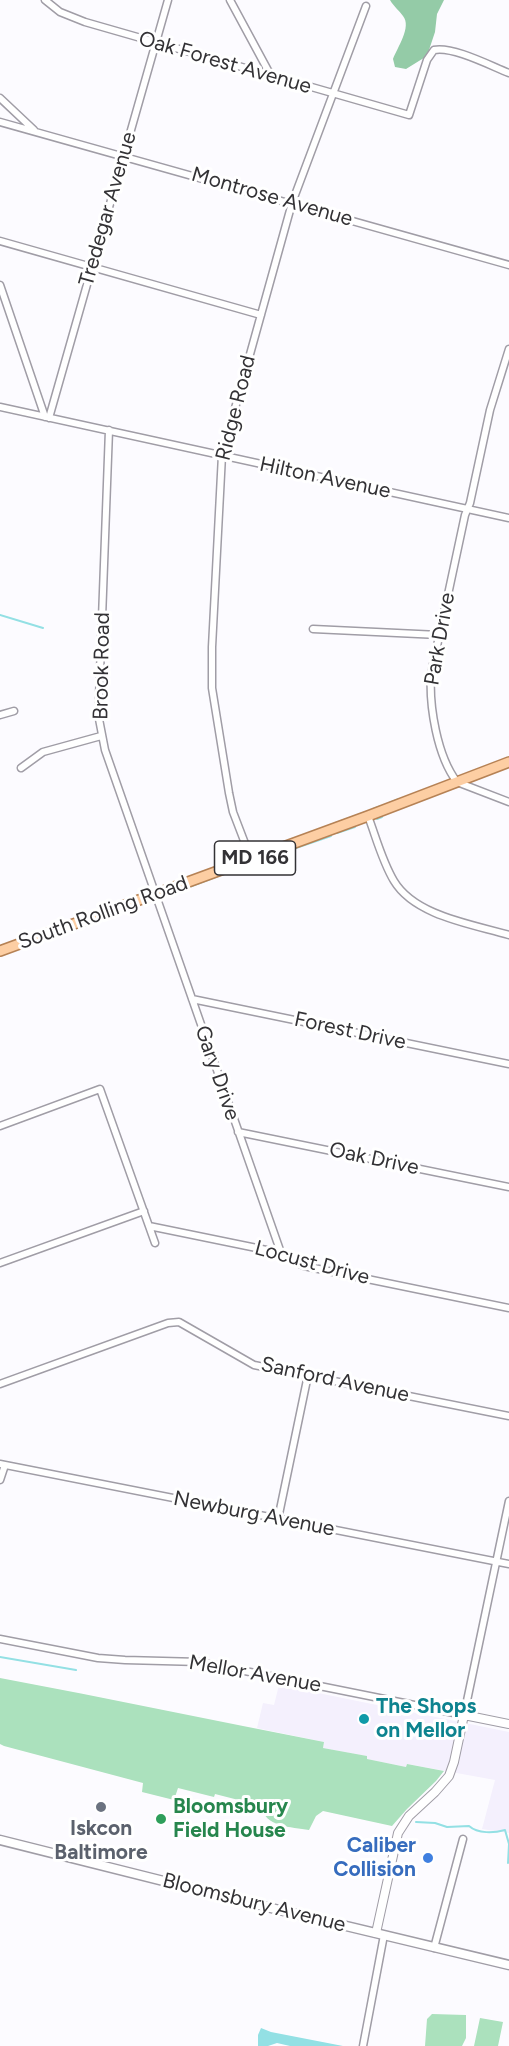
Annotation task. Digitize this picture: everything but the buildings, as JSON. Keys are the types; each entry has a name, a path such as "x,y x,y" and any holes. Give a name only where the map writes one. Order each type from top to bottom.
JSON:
{"main road":[{"name":"South Rolling Road","path":"0,951 509,762"},
{"name":"Bloomsbury Avenue","path":"0,1840 509,1965"}],"street":[{"name":"Oak Forest Avenue","path":"45,0 71,18 155,44 409,115 427,60 435,50 454,52 509,73"},
{"name":"Tredegar Avenue","path":"47,418 168,0"},
{"path":"230,0 271,76"},
{"name":"Ridge Road","path":"251,859 233,812 212,688 212,635 222,455 292,203 366,6"},
{"name":"Montrose Avenue","path":"0,98 34,130"},
{"name":"Montrose Avenue","path":"0,122 509,265"},
{"path":"0,241 261,315"},
{"path":"0,285 47,418"},
{"name":"Park Drive","path":"457,782 452,776 437,736 430,692 431,674 495,390 509,349"},
{"name":"Hilton Avenue","path":"0,407 509,518"},
{"name":"Brook Road","path":"109,430 99,699 101,736 154,894"},
{"path":"313,629 439,634"},
{"path":"0,715 14,711"},
{"path":"21,768 43,752 101,736"},
{"path":"457,782 509,802"},
{"path":"368,816 392,877 404,894 415,903 439,914 509,935"},
{"name":"Gary Drive","path":"154,894 281,1252"},
{"name":"Forest Drive","path":"192,999 509,1064"},
{"path":"0,1126 100,1089 155,1243"},
{"name":"Oak Drive","path":"238,1132 509,1187"},
{"path":"0,1263 144,1211"},
{"name":"Locust Drive","path":"149,1226 281,1252 304,1266 509,1308"},
{"name":"Sanford Avenue","path":"0,1384 174,1322 183,1323 254,1365 509,1416"},
{"path":"278,1519 308,1375"},
{"path":"0,1480 2,1465"},
{"name":"Newburg Avenue","path":"2,1465 509,1564"},
{"path":"363,2046 398,1833 409,1816 449,1776 454,1762 509,1501"},
{"name":"Mellor Avenue","path":"0,1638 98,1658 201,1662 509,1724"},
{"path":"434,1948 463,1839"}],"shaded area":[{"path":"279,1685 509,1732 509,1833 482,1829 495,1780 366,1759 366,1756 323,1748 324,1742 257,1728 263,1703 274,1705"}],"green space":[{"path":"390,0 444,0 437,14 435,32 427,56 406,69 395,67 393,59 406,26 403,16"},
{"path":"0,1678 324,1742 323,1748 367,1756 367,1759 406,1767 407,1764 444,1771 392,1826 323,1811 316,1816 309,1830 287,1827 267,1818 262,1806 215,1794 214,1797 178,1788 174,1800 142,1792 143,1783 0,1744"},
{"path":"432,2014 466,2015 466,2038 462,2046 425,2046 427,2019"},
{"path":"480,2018 503,2022 498,2046 474,2046"}],"water":[{"path":"261,2028 343,2046 290,2046 277,2043 258,2046 258,2035"}],"waterway":[{"path":"0,615 43,628"},
{"path":"389,803 399,799"},
{"path":"373,809 381,806"},
{"path":"330,825 366,812"},
{"path":"377,819 382,817"},
{"path":"337,833 355,827"},
{"path":"293,849 331,836"},
{"path":"237,869 257,862"},
{"path":"189,887 229,872"},
{"path":"0,1657 76,1670"},
{"path":"416,1822 435,1823 447,1827 469,1826 486,1832 505,1830 509,1844 508,1863"}],"place":[{"name":"The Shops on Mellor","path":"364,1719"},
{"name":"Iskcon Baltimore","path":"101,1807"},
{"name":"Bloomsbury Field House","path":"161,1819"},
{"name":"Caliber Collision","path":"428,1858"}]}
